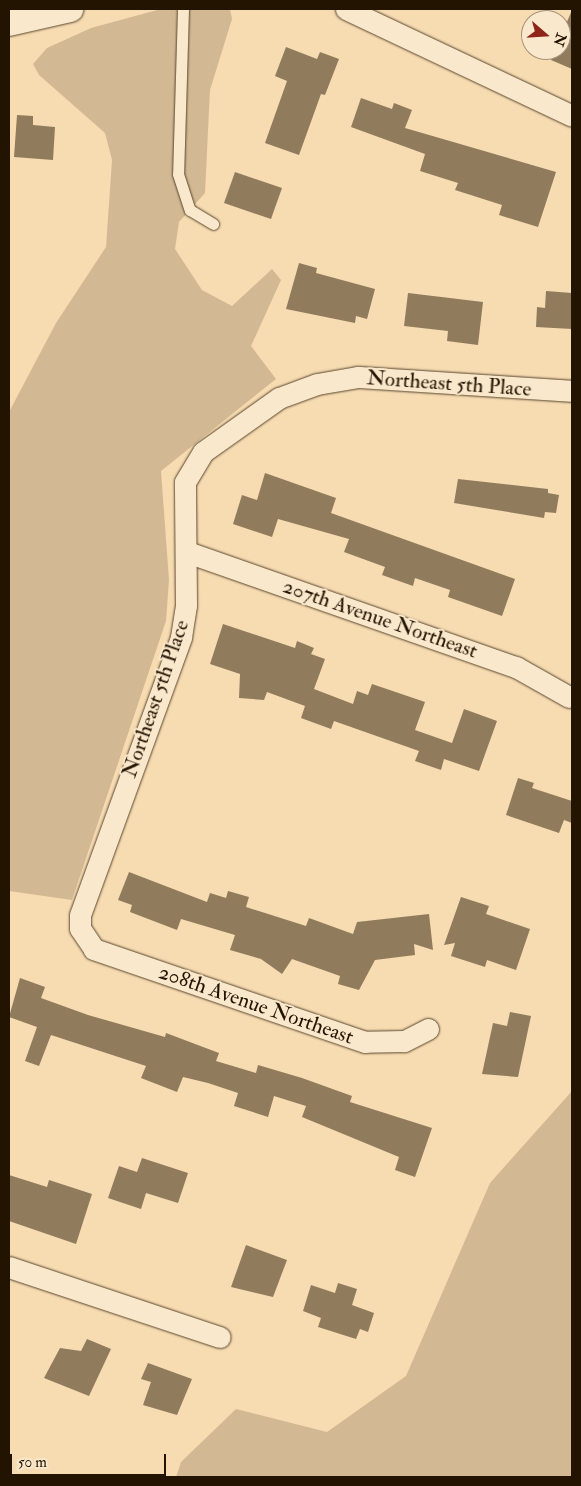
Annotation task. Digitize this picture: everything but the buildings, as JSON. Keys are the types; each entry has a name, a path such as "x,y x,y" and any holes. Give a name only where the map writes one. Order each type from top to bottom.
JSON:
{"street":[{"path":"9,23 70,9"},
{"path":"346,9 572,116"},
{"name":"Northeast 5th Place","path":"86,943 80,928 86,895 181,637 187,552 182,521 185,482 192,466 225,434 280,398 316,384 358,377 572,391"},
{"name":"207th Avenue Northeast","path":"187,552 516,667 568,697"},
{"name":"208th Avenue Northeast","path":"86,943 111,956 365,1042 404,1041 428,1029"},
{"path":"9,1267 220,1337"}],"lane":[{"path":"182,9 178,174 190,210 213,224"}],"shaded area":[{"path":"161,9 230,9 232,19 210,90 205,193 179,222 175,249 202,290 232,306 272,269 281,280 251,346 276,379 161,471 169,580 166,621 72,900 9,891 9,412 56,323 106,247 112,160 105,133 39,75 33,64 47,48 91,28"},
{"path":"572,1091 572,1477 176,1477 181,1462 236,1409 327,1432 406,1376 490,1183"}]}
